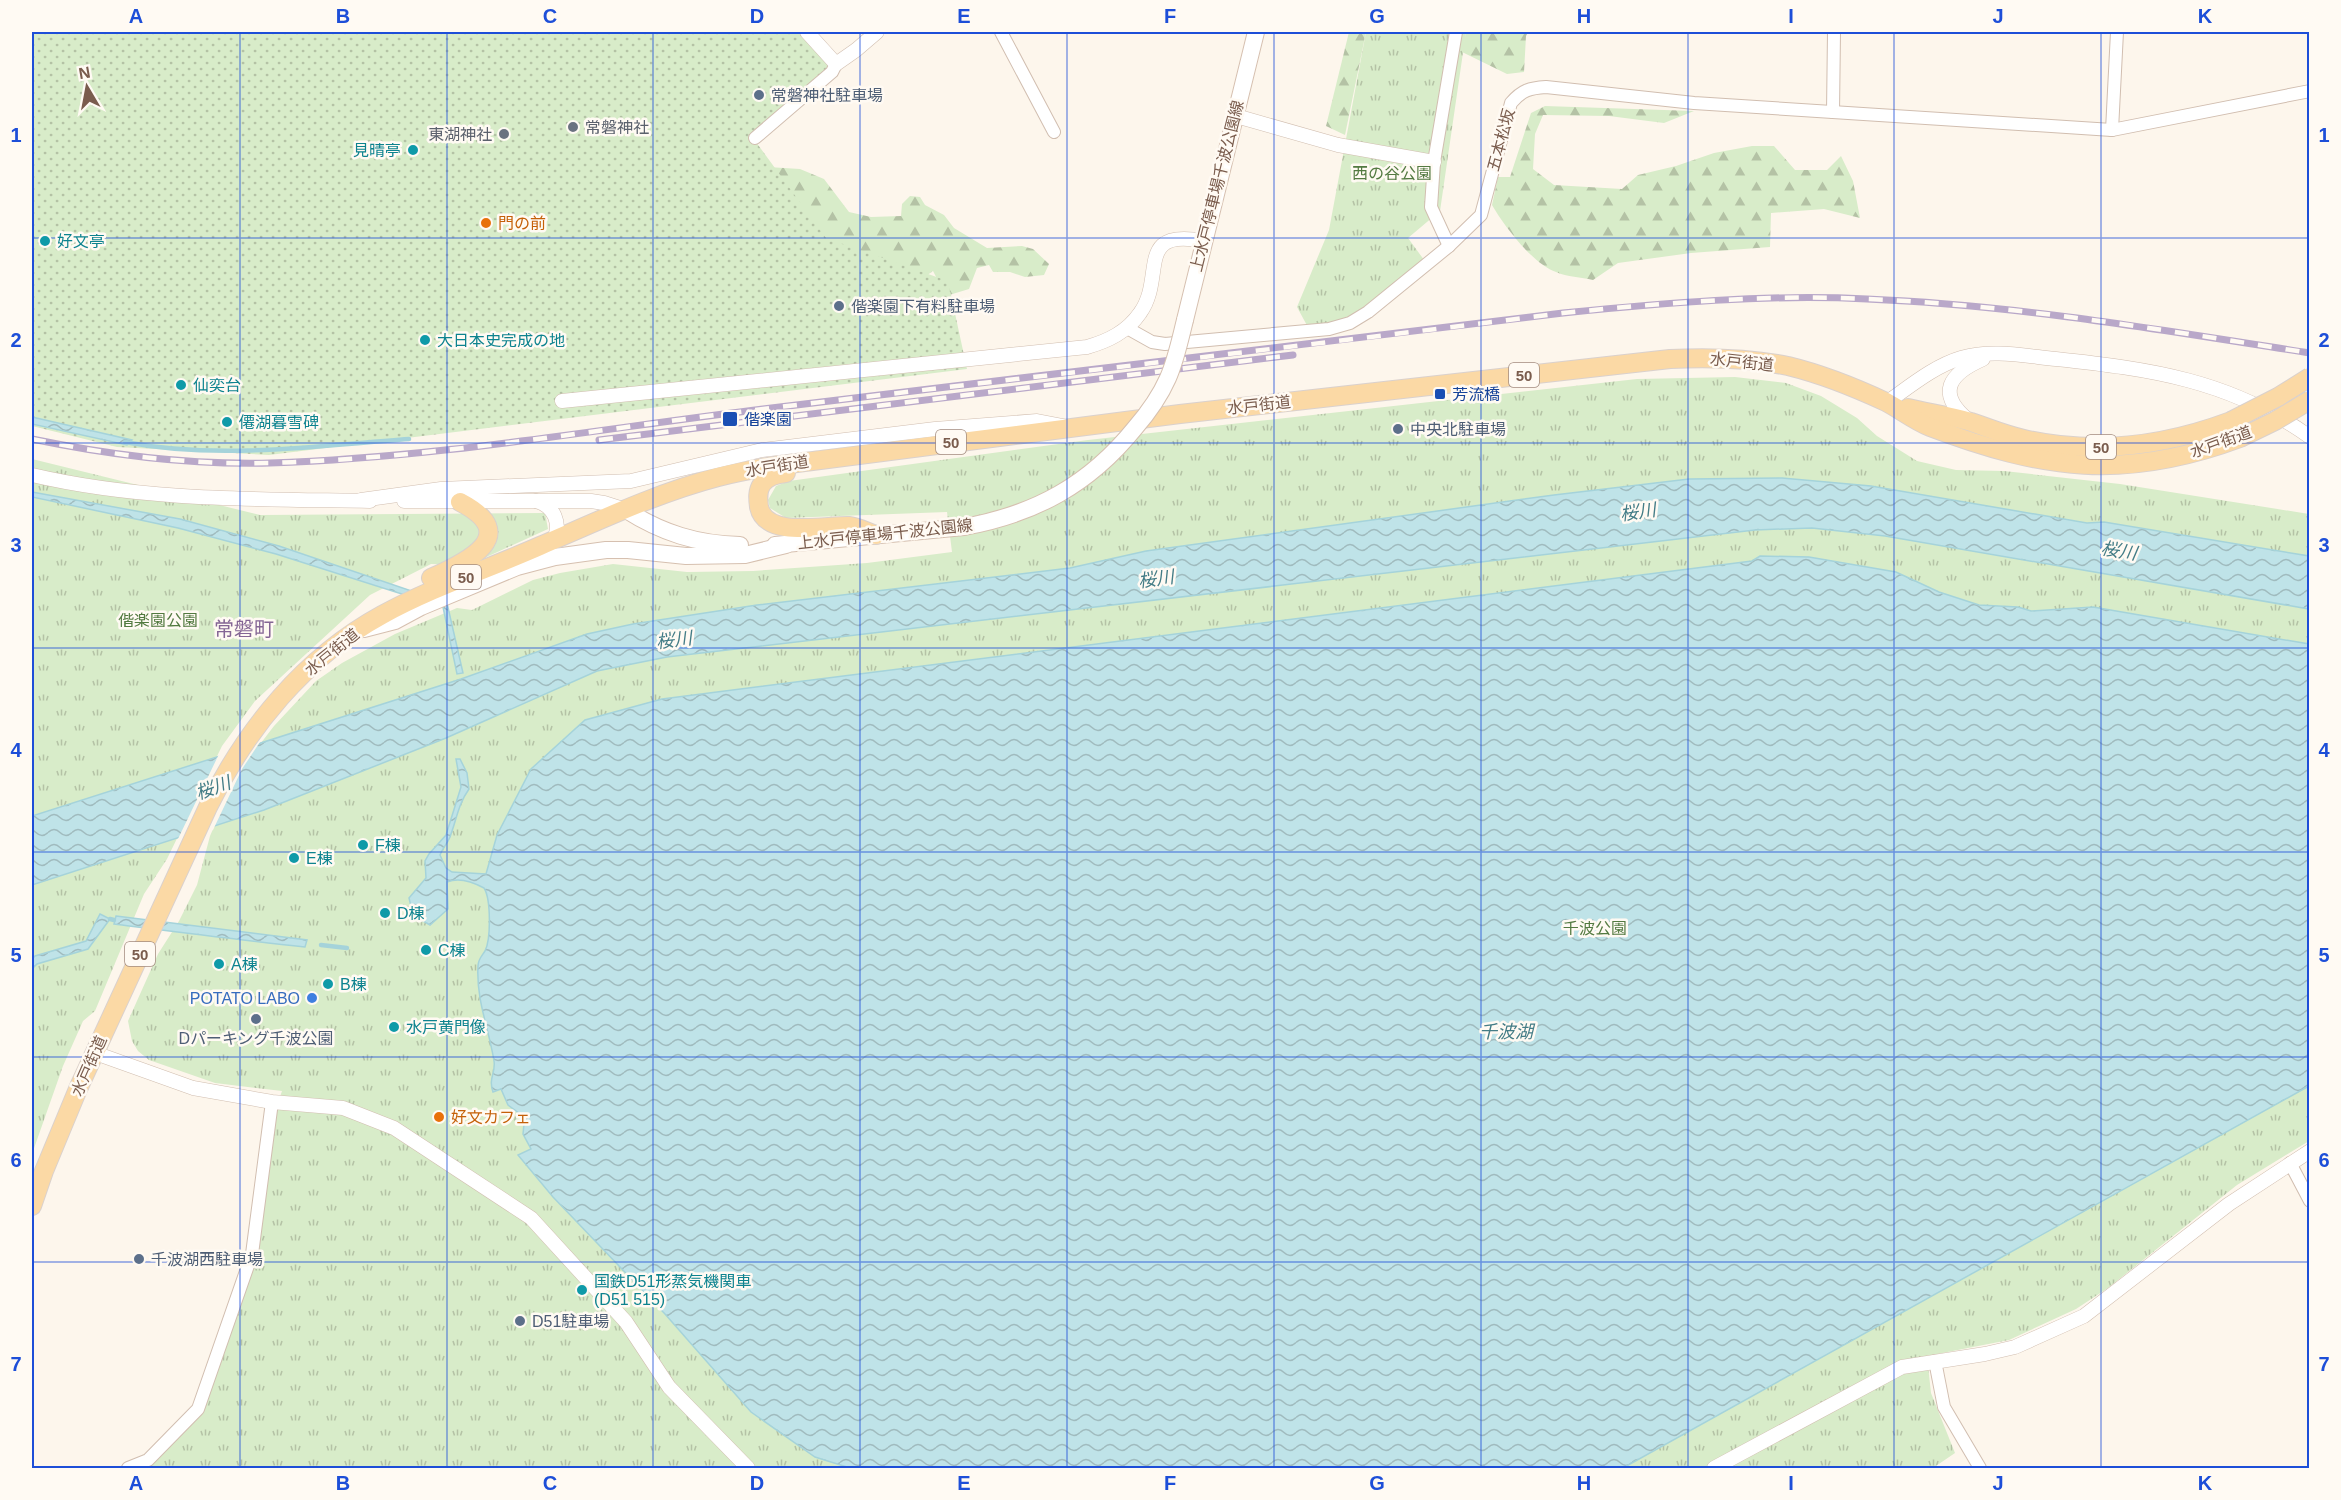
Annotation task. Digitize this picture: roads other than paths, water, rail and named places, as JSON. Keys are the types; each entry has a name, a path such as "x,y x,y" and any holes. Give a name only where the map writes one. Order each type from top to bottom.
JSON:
{"main road":[{"name":"上水戸停車場千波公園線","path":"626,510 646,523 695,541 725,545 786,545 986,523 1033,508 1077,484 1109,458 1148,412 1168,379 1185,320 1256,32"},
{"name":"水戸街道","path":"32,1206 44,1171 95,1053 220,781 261,719 296,681 356,631 380,616 434,590 687,486 744,471 833,457 1180,414 1670,359 1709,357 1748,360 1789,367 1842,384 1886,403 1930,427 1996,449 2067,465 2124,466 2204,452 2275,421 2310,400"},
{"name":"水戸街道","path":"1886,403 1971,422 2005,434 2046,444 2124,447 2171,440 2231,421 2270,402 2310,377"},
{"path":"833,457 811,469 777,474 766,479 759,487 760,511 765,519 785,527 851,526 876,535"},
{"path":"380,616 400,593 458,566 478,553 484,546 487,532 481,516 460,502"},
{"path":"356,631 395,621 421,607 501,574 555,557 606,550 686,556 745,555 786,545"}],"street":[{"path":"807,32 836,64"},
{"path":"755,138 832,72 836,64 877,32"},
{"path":"1001,32 1054,132"},
{"path":"1127,328 1152,342 1165,344 1329,329 1350,323 1368,312 1449,246 1431,207 1434,162 1456,32"},
{"path":"1833,112 1834,32"},
{"path":"2112,130 2117,32"},
{"name":"五本松坂","path":"1449,246 1481,215 1511,103 1519,94 1528,89 1546,87 1694,103 2112,130 2310,91"},
{"path":"1236,116 1338,145 1434,162"},
{"path":"562,401 1087,347 1109,340 1127,328 1140,313 1148,297 1157,253 1162,244 1171,239 1180,238 1203,241"},
{"path":"1886,403 1950,362 1975,355 1999,354 2107,364 2154,371 2196,381 2230,392 2266,410 2310,437"},
{"path":"1971,422 1952,404 1949,391 1951,383 1956,375 1972,363 1999,354"},
{"path":"361,500 441,489 631,481 693,464 762,450 935,429 1037,421 1069,428"},
{"path":"32,475 67,482 197,497 598,502 626,510"},
{"path":"531,501 541,502 553,513 558,525 554,540"},
{"path":"95,1053 193,1088 272,1102 343,1108 394,1128 531,1218 626,1322 669,1387 748,1468"},
{"path":"128,1468 148,1460 198,1410 252,1254 272,1102"},
{"path":"1714,1468 1902,1367 2014,1347 2084,1316 2229,1204 2310,1151"},
{"path":"2290,1163 2310,1201"},
{"path":"1935,1362 1944,1407 1980,1468"}],"water":[{"path":"32,417 132,440 127,445 32,424"},
{"name":"桜川","path":"1782,478 1871,486 2087,523 2104,522 2309,556 2309,609 1885,536 1812,528 1755,530 667,657 597,671 446,738 264,810 32,885 32,816 461,679 587,634 633,624 757,605 1070,568 1146,551 1554,495 1689,479"},
{"path":"32,492 180,519 279,546 447,603 463,673 457,674 443,607 276,554 178,528 32,497"},
{"name":"千波湖","path":"1760,556 1809,557 1896,572 1939,592 1979,605 2018,607 2031,611 2093,607 2309,644 2309,1086 1623,1468 850,1468 815,1457 751,1412 665,1314 553,1197 518,1155 531,1149 523,1134 524,1124 520,1114 508,1105 501,1089 493,1092 491,1083 494,1061 479,991 478,964 487,945 489,929 488,901 484,888 466,881 447,882 448,909 430,925 413,915 409,898 426,878 425,861 446,835 461,787 456,759 460,759 467,773 469,789 460,805 450,837 440,855 446,868 452,872 486,874 497,835 531,769 585,720 662,699 1752,561"},
{"path":"100,914 110,919 88,949 37,964 32,969 32,959 35,956 86,941"},
{"path":"116,916 307,940 305,947 114,924"}],"waterway":[{"path":"125,442 195,450 231,451 409,439"},
{"path":"110,919 114,920"},
{"path":"321,945 347,948"}],"railway":[{"path":"32,439 91,450 180,461 270,463 394,455 517,442 763,409 1563,313 1753,299 1867,299 1978,307 2089,320 2310,353"},
{"path":"599,440 1293,355"}],"place":[{"name":"常磐神社駐車場","path":"759,95"},
{"name":"常磐神社","path":"573,127"},
{"name":"東湖神社","path":"504,134"},
{"name":"見晴亭","path":"413,150"},
{"name":"門の前","path":"486,223"},
{"name":"好文亭","path":"45,241"},
{"name":"偕楽園下有料駐車場","path":"839,306"},
{"name":"大日本史完成の地","path":"425,340"},
{"name":"仙奕台","path":"181,385"},
{"name":"芳流橋","path":"1440,394"},
{"name":"偕楽園","path":"730,419"},
{"name":"僊湖暮雪碑","path":"227,422"},
{"name":"中央北駐車場","path":"1398,429"},
{"name":"F棟","path":"363,845"},
{"name":"E棟","path":"294,858"},
{"name":"D棟","path":"385,913"},
{"name":"C棟","path":"426,950"},
{"name":"A棟","path":"219,964"},
{"name":"B棟","path":"328,984"},
{"name":"POTATO LABO","path":"312,998"},
{"name":"Dパーキング千波公園","path":"256,1019"},
{"name":"水戸黄門像","path":"394,1027"},
{"name":"好文カフェ","path":"439,1117"},
{"name":"千波湖西駐車場","path":"139,1259"},
{"name":"国鉄D51形蒸気機関車 (D51 515)","path":"582,1290"},
{"name":"D51駐車場","path":"520,1321"}],"district":[{"name":"常磐町","path":"244,629"}],"park label":[{"name":"西の谷公園","path":"1392,173"},
{"name":"偕楽園公園","path":"158,620"},
{"name":"千波公園","path":"1595,928"}]}
